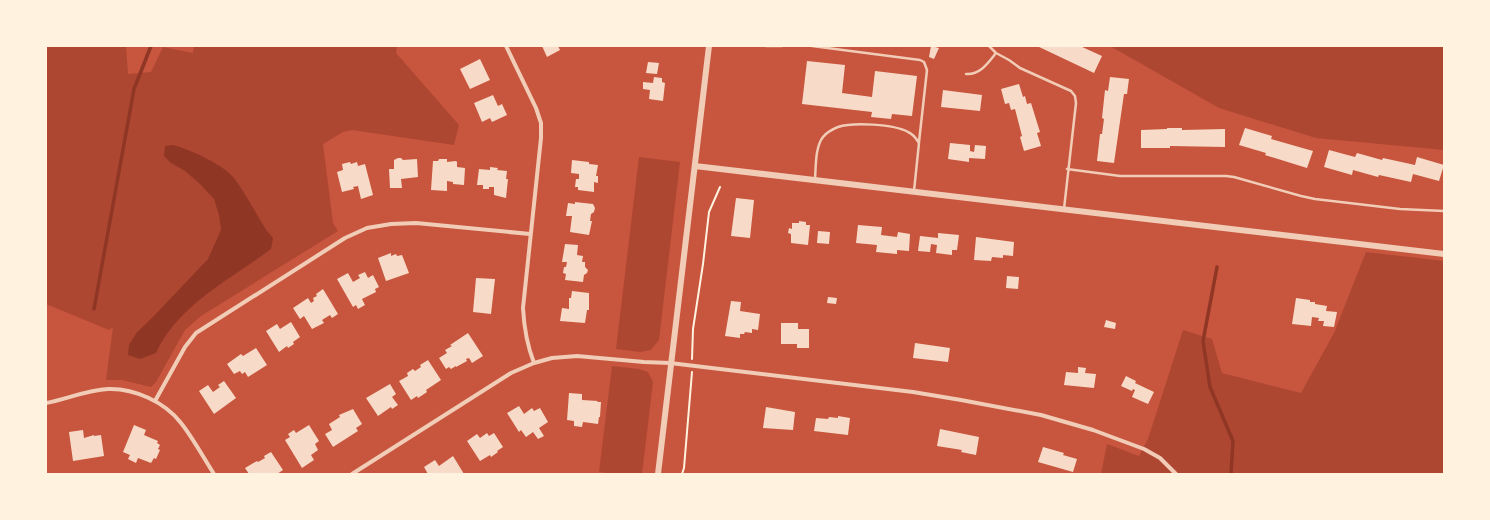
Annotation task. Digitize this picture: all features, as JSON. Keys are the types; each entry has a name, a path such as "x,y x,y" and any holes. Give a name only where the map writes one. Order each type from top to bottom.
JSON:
{"street":[{"path":"506,46 536,108 541,123 541,138 523,308 524,327 529,350 534,363"},
{"path":"658,474 708,46"},
{"path":"694,166 1444,254"},
{"path":"155,401 185,347 196,333 353,234 367,228 383,225 416,223 530,234"},
{"path":"352,474 490,386 512,374 534,363 552,358 577,356 692,365 913,392 1041,415 1107,434 1144,449 1160,458 1176,474"},
{"path":"46,403 63,400 93,391 110,389 128,391 155,401 167,409 181,423 214,474"}],"lane":[{"path":"766,46 782,46"},
{"path":"812,46 920,60 924,62 927,70 914,191"},
{"path":"989,46 996,53 1020,68 1071,92 1075,96 1076,103 1064,209"},
{"path":"966,74 973,75 978,72 988,64 996,53"},
{"path":"815,179 819,146 822,138 839,126 866,124 890,126 908,132 919,142"},
{"path":"1068,169 1120,176 1226,176 1315,199 1400,209 1444,211"}],"path":[{"path":"682,474 685,461 694,322 709,212 720,187"}],"shaded area":[{"path":"46,46 126,46 128,74 151,72 163,47 193,53 194,46 397,46 396,53 459,125 454,145 352,130 343,132 323,144 333,223 338,231 201,316 185,330 156,382 151,387 122,380 106,380 113,327 109,330 46,304"},
{"path":"1110,46 1444,46 1444,150 1316,138 1219,108"},
{"path":"174,145 206,158 222,167 234,178 267,231 273,238 271,249 207,294 178,320 156,353 140,359 128,355 129,345 137,332 208,259 221,230 219,215 214,199 185,171 171,163 164,156 165,146"},
{"path":"639,157 680,162 659,340 651,350 640,352 616,349"},
{"path":"1366,252 1444,261 1444,474 1101,474 1107,444 1139,456 1148,439 1183,330 1212,339 1222,373 1301,393 1334,333"},
{"path":"612,366 639,369 648,372 653,382 642,474 614,474 599,472"}],"building":[{"path":"542,46 558,46 560,50 547,57"},
{"path":"931,46 939,48 934,59 929,57"},
{"path":"1037,46 1080,46 1102,56 1094,73"},
{"path":"480,59 490,80 470,89 460,69"},
{"path":"807,61 845,65 842,93 872,97 875,71 917,76 912,116 892,114 891,119 871,117 872,112 802,104"},
{"path":"648,62 659,63 657,74 646,73"},
{"path":"654,77 662,78 662,82 665,83 663,101 649,99 650,90 643,89 643,82 653,83"},
{"path":"1110,77 1129,79 1127,94 1124,94 1114,163 1097,161 1100,134 1102,134 1104,119 1102,118 1105,90 1108,91"},
{"path":"1019,84 1027,104 1031,103 1040,132 1037,133 1041,146 1024,151 1015,109 1011,110 1009,103 1005,104 1001,89"},
{"path":"943,90 982,95 980,111 941,107"},
{"path":"493,95 498,106 502,104 507,115 492,122 490,118 482,122 474,103"},
{"path":"1182,128 1182,130 1225,129 1225,147 1170,146 1170,148 1141,148 1141,130"},
{"path":"1245,128 1272,136 1271,139 1313,151 1307,168 1239,145"},
{"path":"950,143 970,145 970,151 974,152 975,145 986,146 985,159 969,158 969,162 948,159"},
{"path":"1329,150 1355,157 1357,153 1382,160 1383,158 1415,165 1417,157 1444,165 1439,181 1413,174 1411,182 1379,175 1378,177 1353,170 1352,175 1324,167"},
{"path":"398,158 403,160 417,159 418,177 401,179 402,188 390,188 389,169 394,169 394,160"},
{"path":"439,159 447,159 447,162 456,161 457,167 465,168 464,185 453,184 453,182 447,181 447,191 431,190 433,161 438,161"},
{"path":"572,160 589,162 589,164 598,165 596,176 598,176 598,183 594,182 594,192 578,190 578,187 575,187 576,179 579,179 579,174 571,173"},
{"path":"350,162 351,164 357,162 358,166 365,164 373,195 361,199 358,186 353,187 354,189 342,192 337,172 343,170 342,164"},
{"path":"490,167 498,168 497,170 507,171 506,179 508,179 506,198 494,195 494,187 483,189 483,185 477,185 479,169 490,170"},
{"path":"736,198 754,200 750,238 731,236"},
{"path":"575,202 593,204 595,208 594,212 591,214 590,221 592,221 589,235 570,232 572,216 566,216 568,203 575,204"},
{"path":"799,221 806,222 806,225 810,225 808,245 791,243 791,234 788,233 789,228 792,229 792,223 799,223"},
{"path":"858,225 882,227 881,235 897,237 898,232 910,234 909,251 897,250 897,254 876,252 877,245 856,243"},
{"path":"818,231 830,232 829,244 817,243"},
{"path":"938,233 959,235 957,250 952,250 952,255 936,253 937,245 931,244 930,252 918,251 920,236 938,238"},
{"path":"976,237 1014,242 1013,256 1003,255 1003,258 992,257 991,261 974,260"},
{"path":"565,244 578,245 577,255 583,256 582,262 585,262 585,267 588,270 584,275 583,282 565,280 566,274 563,273 567,262 562,262"},
{"path":"391,253 391,256 396,254 397,256 402,255 409,273 386,281 378,258"},
{"path":"365,272 368,278 373,275 379,287 375,289 376,292 362,299 365,305 358,309 356,305 353,307 337,279 348,273 353,282 360,278 358,275"},
{"path":"1007,276 1019,277 1018,289 1006,288"},
{"path":"476,278 495,279 491,314 473,312"},
{"path":"323,289 338,314 332,318 330,315 322,320 324,323 312,329 304,316 300,319 293,308 308,298 311,303 314,301 313,298 317,296 316,294"},
{"path":"572,291 589,293 589,310 587,310 585,323 560,321 562,308 569,309 569,298 571,298"},
{"path":"828,297 837,298 836,304 827,303"},
{"path":"1296,298 1310,300 1310,302 1315,302 1315,304 1327,306 1326,311 1337,312 1334,327 1323,326 1324,321 1318,321 1319,318 1312,317 1311,326 1292,324"},
{"path":"731,301 741,302 740,311 760,314 758,330 752,329 752,333 745,332 744,334 740,334 740,338 725,336"},
{"path":"1106,320 1116,323 1115,329 1104,327"},
{"path":"291,322 300,337 293,342 294,344 288,348 287,346 279,352 266,331 277,324 280,329"},
{"path":"781,323 798,323 798,329 809,329 809,348 797,348 797,344 781,344"},
{"path":"468,333 483,356 472,363 469,358 466,359 467,361 456,367 451,369 449,367 446,369 439,358 447,353 445,350 452,346 450,345"},
{"path":"915,343 950,348 948,362 913,358"},
{"path":"256,348 267,365 248,377 245,372 242,374 240,371 234,374 227,364 241,354 243,356"},
{"path":"428,360 441,380 426,390 427,392 418,398 417,396 411,400 399,381 408,376 407,373 413,369 415,371 421,367 420,365"},
{"path":"1078,367 1086,368 1085,373 1096,374 1094,388 1064,385 1066,372 1078,373"},
{"path":"1126,376 1136,381 1135,383 1154,392 1148,404 1132,397 1135,390 1133,389 1132,391 1121,386"},
{"path":"224,381 236,398 214,414 199,391 208,385 213,392 220,387 218,385"},
{"path":"390,384 396,394 392,397 398,405 392,409 391,407 378,416 366,398"},
{"path":"569,393 582,394 582,400 601,402 598,424 583,422 582,427 574,426 574,421 567,420"},
{"path":"519,406 524,414 532,408 534,411 540,408 548,422 539,428 544,436 538,439 533,432 526,437 521,430 519,432 507,413"},
{"path":"766,407 795,412 793,430 763,428"},
{"path":"353,409 362,424 356,428 358,431 333,447 325,434 332,430 329,424 340,417 339,415"},
{"path":"838,416 850,418 848,435 814,431 816,418 828,419 829,417 838,418"},
{"path":"134,425 146,430 144,435 158,441 157,443 160,445 158,449 160,450 156,459 154,458 151,463 138,458 136,463 128,459 130,455 123,452"},
{"path":"309,425 319,441 315,444 318,450 311,455 314,460 302,468 285,440 290,437 288,434 294,430 296,433"},
{"path":"940,429 979,437 976,455 961,452 962,450 937,446"},
{"path":"83,430 84,438 94,435 101,435 104,456 73,461 69,432"},
{"path":"487,433 489,436 494,433 503,447 491,457 490,455 480,461 467,441 477,434 480,438"},
{"path":"1043,447 1064,453 1063,455 1077,459 1073,472 1038,462"},
{"path":"271,452 283,470 277,474 249,474 245,468 265,458 264,456"},
{"path":"453,456 464,474 428,474 424,467 435,460 439,466"}],"waterway":[{"path":"94,309 134,89 151,46"},
{"path":"1217,267 1203,341 1210,387 1233,441 1231,474"}]}
